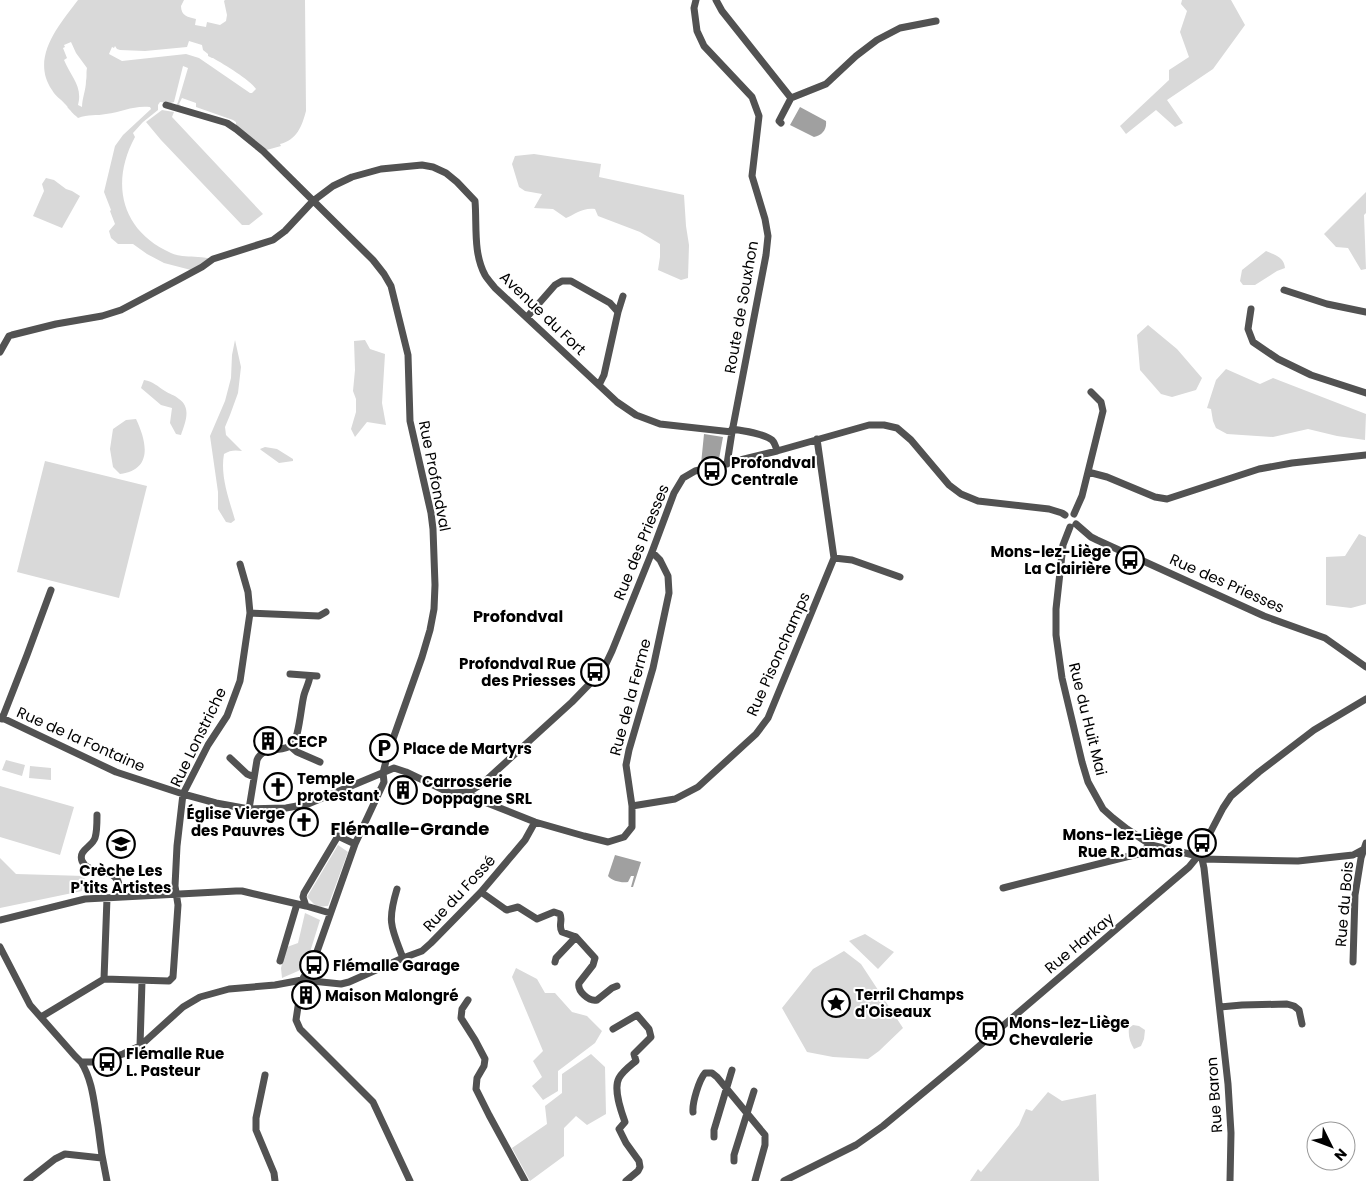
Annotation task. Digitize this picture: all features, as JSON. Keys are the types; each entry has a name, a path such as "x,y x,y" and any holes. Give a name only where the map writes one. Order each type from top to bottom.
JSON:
{"street":[{"name":"Route de Souxhon","path":"696,0 694,8 697,31 704,46 752,98 759,116 752,176 768,236 727,464"},
{"path":"716,0 722,11 791,98"},
{"path":"781,123 780,121 791,98 826,84 856,56 878,40 900,28 936,21"},
{"path":"166,105 236,128 263,151 313,201"},
{"name":"Avenue du Fort","path":"0,352 9,336 122,310 213,259 273,240 286,231 313,201 333,186 352,177 381,169 422,165 433,167 446,173 475,201 477,251 485,276 495,288 617,402 636,416 660,424 732,431 768,438 775,444 777,451"},
{"name":"Rue Profondval","path":"302,980 314,960 355,844 382,788 384,782 383,773 388,753 430,630 434,609 435,585 431,513 410,421 408,355 391,286 373,260 313,201"},
{"path":"527,317 555,285 562,281 570,281 610,303 618,312"},
{"path":"1284,290 1327,304 1366,312"},
{"path":"599,384 604,375 623,296"},
{"path":"1251,309 1248,329 1253,342 1278,359 1311,375 1366,393"},
{"path":"1074,514 1082,496 1103,408 1099,399 1091,392"},
{"name":"Rue des Priesses","path":"469,792 483,783 599,675 612,651 674,493 683,478 695,471 777,451 869,425 884,425 898,428 911,440 949,485 961,494 978,501 1049,510 1066,515"},
{"path":"817,439 834,558 852,560 900,577"},
{"path":"1088,472 1107,477 1155,497 1167,499 1259,469 1292,463 1366,455"},
{"path":"1074,514 1077,518 1073,526 1064,523 1066,515 1074,514"},
{"name":"Rue des Priesses","path":"1073,526 1090,537 1264,616 1325,638 1366,667"},
{"name":"Rue du Huit Mai","path":"1073,526 1063,545 1056,610 1056,635 1062,678 1082,762 1088,782 1103,808 1151,845 1200,858 1298,861 1353,855 1365,847"},
{"name":"Rue de la Ferme","path":"469,792 477,799 535,822 608,842 624,837 632,827 632,806 626,765 653,668 669,593 668,576 660,560 652,552"},
{"name":"Rue Pisonchamps","path":"632,806 674,799 698,787 756,734 768,718 834,558"},
{"name":"Rue Lonstriche","path":"142,981 169,981 173,977 178,905 175,886 177,846 184,794 207,748 229,712 240,681 250,613 248,592 240,564"},
{"path":"1,718 28,655 51,590"},
{"path":"250,613 319,616 326,612"},
{"path":"249,809 257,760 260,754 290,746 296,738 304,696 313,676 290,674"},
{"name":"Rue Harkay","path":"784,1181 856,1145 883,1126 1200,858 1223,808 1231,796 1314,730 1366,699"},
{"name":"Rue de la Fontaine","path":"1,718 116,772 216,803 249,809 286,808 308,804 383,773"},
{"path":"290,746 297,752 320,762"},
{"path":"230,758 249,775 254,777"},
{"path":"383,773 394,768 450,793 469,792"},
{"path":"97,815 95,838 83,852 82,859 87,867 114,876 119,883 120,897"},
{"name":"Rue du Fossé","path":"81,1062 98,1062 140,1046 183,1007 200,996 302,980 341,984 422,951 481,892 525,840 535,822"},
{"path":"306,906 303,897 304,893 338,836 355,844"},
{"path":"1003,888 1138,854 1151,845"},
{"name":"Rue du Bois","path":"1353,962 1355,895 1361,858 1365,847"},
{"name":"Rue Baron","path":"1200,858 1204,868 1228,1084 1231,1133 1230,1181"},
{"path":"397,889 390,915 391,926 403,958"},
{"path":"0,920 85,899 242,891 330,913"},
{"path":"481,892 507,910 518,907 537,919 558,912 562,917 560,927 562,932 576,937 595,960 579,983 579,989 590,1000 594,1001 617,986"},
{"path":"104,979 107,898"},
{"path":"280,961 297,904"},
{"path":"555,962 556,958 576,937"},
{"path":"0,947 30,1005 81,1062 88,1073 107,1181"},
{"path":"41,1017 104,979 142,981 140,1046"},
{"path":"302,980 296,1020 300,1029 373,1102 410,1181"},
{"path":"468,1000 462,1010 461,1018 484,1059 484,1066 477,1078 476,1089 525,1181"},
{"path":"1220,1007 1248,1004 1291,1005 1298,1010 1302,1024"},
{"path":"613,1028 637,1015 649,1029 652,1037 634,1054 636,1061 622,1073 617,1081 617,1090 625,1122 619,1129 640,1167 638,1172 626,1181"},
{"path":"714,1137 714,1130 732,1070"},
{"path":"693,1112 702,1077 705,1073 709,1072 713,1074 764,1133 766,1139 765,1148 755,1181"},
{"path":"266,1075 256,1118 256,1130 274,1173 275,1181"},
{"path":"734,1161 734,1155 754,1091"},
{"path":"27,1181 55,1159 65,1154 102,1158"}],"shaded area":[{"path":"78,0 184,0 181,9 184,14 196,19 195,25 206,27 207,22 220,25 226,21 225,0 305,0 306,111 303,122 295,136 280,144 281,146 263,151 236,129 175,108 188,68 183,66 174,102 160,102 158,110 133,133 135,137 127,154 122,188 125,204 131,219 154,244 171,253 181,256 213,259 191,270 164,263 133,244 118,244 111,238 109,231 115,224 104,192 115,146 123,135 151,109 150,107 139,107 78,118 52,90 46,78 44,66 46,54 56,31","holes":["189,41 202,45 203,50 208,56 236,72 256,89 250,93 199,58 186,54 122,61 109,54 112,47 114,48 115,46 120,50 145,51 187,47","71,42 76,53 87,68 82,107 78,105 78,87 64,60 67,58 63,48 65,47 64,45","182,98 196,103 196,107 233,120 236,122 236,126 179,104"]},
{"path":"1182,0 1231,0 1245,25 1213,69 1167,100 1183,123 1175,127 1156,110 1126,134 1120,126 1169,80 1169,70 1189,57 1180,32 1187,11 1181,4"},
{"path":"800,107 826,121 826,127 822,133 814,137 790,125"},
{"path":"162,110 174,112 172,117 263,214 249,225 242,225 146,122"},
{"path":"534,154 601,164 599,177 684,195 689,245 688,278 681,280 658,270 660,244 640,232 598,216 595,209 583,210 566,218 553,209 534,208 542,194 525,191 519,187 512,164 515,156"},
{"path":"46,178 54,180 80,196 62,228 33,216 44,191 42,184"},
{"path":"1366,192 1366,213 1364,215 1366,269 1361,270 1348,248 1336,247 1324,234"},
{"path":"1266,251 1281,259 1285,268 1255,285 1243,285 1240,281 1242,270"},
{"path":"1148,325 1177,349 1202,378 1196,390 1172,397 1161,394 1140,370 1137,335"},
{"path":"235,340 241,367 238,393 225,427 226,435 242,451 224,454 224,479 235,520 231,523 226,522 218,509 218,492 210,436 225,401 231,378"},
{"path":"365,340 370,349 385,354 382,403 386,425 367,422 355,437 351,429 356,412 356,399 353,391 355,370 354,341"},
{"path":"1226,369 1260,384 1273,378 1366,414 1365,440 1308,429 1273,437 1227,434 1216,428 1211,409 1207,408 1216,380"},
{"path":"144,380 176,396 183,403 186,416 181,435 176,434 170,423 172,408 161,405 141,388"},
{"path":"136,419 143,437 144,454 142,461 138,467 120,474 113,467 110,449 113,429 126,420"},
{"path":"704,434 723,437 719,459 701,464"},
{"path":"265,447 277,449 293,459 293,461 279,463 260,449"},
{"path":"45,461 147,486 119,598 17,572"},
{"path":"1359,534 1366,537 1366,604 1351,608 1326,605 1326,557 1345,556"},
{"path":"6,760 25,765 22,776 2,770"},
{"path":"30,766 51,768 51,780 29,778"},
{"path":"0,786 74,807 60,855 0,837"},
{"path":"338,845 348,852 328,906 317,907 307,897"},
{"path":"615,855 641,862 633,887 631,887 634,876 631,876 628,882 620,882 608,876"},
{"path":"0,858 16,874 85,876 82,891 0,908"},
{"path":"305,913 320,920 305,968 282,978 281,968 287,947 298,943"},
{"path":"865,934 894,952 878,969 849,941"},
{"name":"Terril Champs d'Oiseaux","path":"844,951 861,964 903,1028 868,1059 833,1057 807,1052 782,1008 813,969"},
{"path":"516,968 537,979 545,993 555,993 572,1012 587,1016 602,1031 595,1043 558,1071 558,1091 543,1100 532,1086 542,1077 533,1061 543,1051 512,977"},
{"path":"1133,1025 1145,1030 1141,1046 1134,1049 1129,1034 1129,1028"},
{"path":"591,1054 605,1067 606,1114 587,1125 576,1116 564,1128 564,1156 530,1181 512,1148 547,1124 545,1106 562,1093 562,1074"},
{"path":"1048,1092 1062,1101 1096,1094 1099,1181 970,1181 978,1169 981,1172 1019,1125 1026,1109 1032,1111"}],"place":[{"name":"Profondval Centrale","path":"712,471"},
{"name":"Mons-lez-Liège La Clairière","path":"1130,560"},
{"name":"Profondval Rue des Priesses","path":"595,672"},
{"name":"CECP","path":"268,741"},
{"name":"Place de Martyrs","path":"384,748"},
{"name":"Temple protestant","path":"278,787"},
{"name":"Carrosserie Doppagne SRL","path":"403,790"},
{"name":"Église Vierge des Pauvres","path":"304,822"},
{"name":"Mons-lez-Liège Rue R. Damas","path":"1202,843"},
{"name":"Crèche Les P'tits Artistes","path":"121,844"},
{"name":"Flémalle Garage","path":"314,965"},
{"name":"Maison Malongré","path":"306,995"},
{"name":"Terril Champs d'Oiseaux","path":"836,1003"},
{"name":"Mons-lez-Liège Chevalerie","path":"990,1031"},
{"name":"Flémalle Rue L. Pasteur","path":"107,1062"}],"district":[{"name":"Profondval","path":"518,616"},
{"name":"Flémalle-Grande","path":"410,828"}]}
